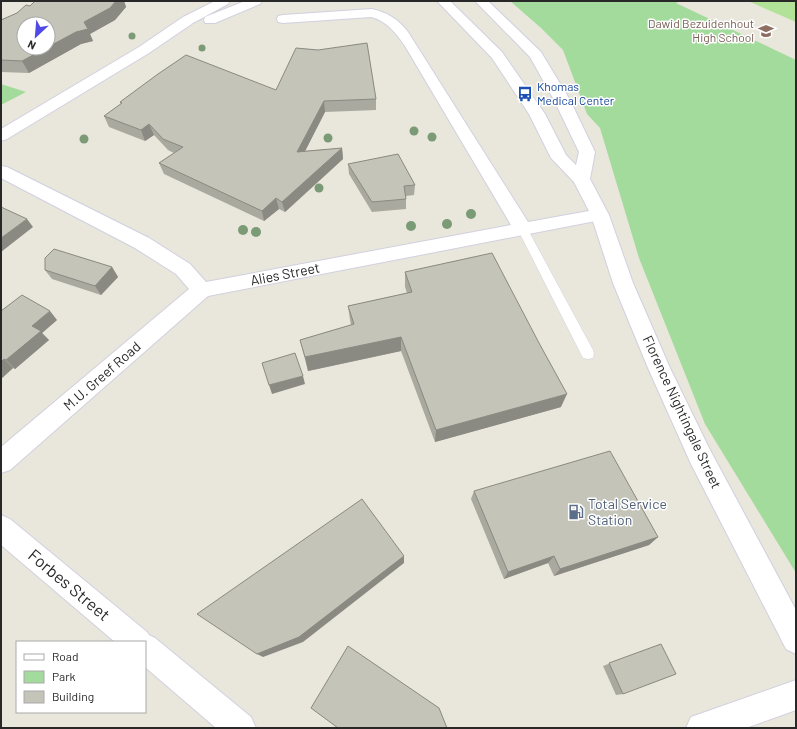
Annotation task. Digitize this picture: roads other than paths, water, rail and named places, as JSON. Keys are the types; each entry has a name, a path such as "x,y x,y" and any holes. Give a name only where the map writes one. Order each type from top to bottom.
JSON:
{"street":[{"path":"1,136 144,50 188,20 224,1"},
{"path":"144,50 256,1"},
{"name":"Florence Nightingale Street","path":"443,1 497,56 537,114 559,158 581,179 600,215 624,283 659,368 700,456 796,640"},
{"path":"480,1 536,55 562,100 587,152 581,179"},
{"path":"283,19 372,13 383,15 395,23 412,46 522,228"},
{"path":"1,171 142,243 183,269 202,290"},
{"name":"Alies Street","path":"202,290 522,228 600,215"},
{"name":"M.U. Greef Road","path":"1,462 202,290"},
{"name":"Forbes Street","path":"1,528 136,641"},
{"path":"146,649 240,728"},
{"path":"702,728 796,695"}],"lane":[{"path":"522,228 588,354"}],"place":[{"name":"Dawid Bezuidenhout High School","path":"766,31"},
{"name":"Khomas Medical Center","path":"525,94"},
{"name":"Total Service Station","path":"576,512"}]}
